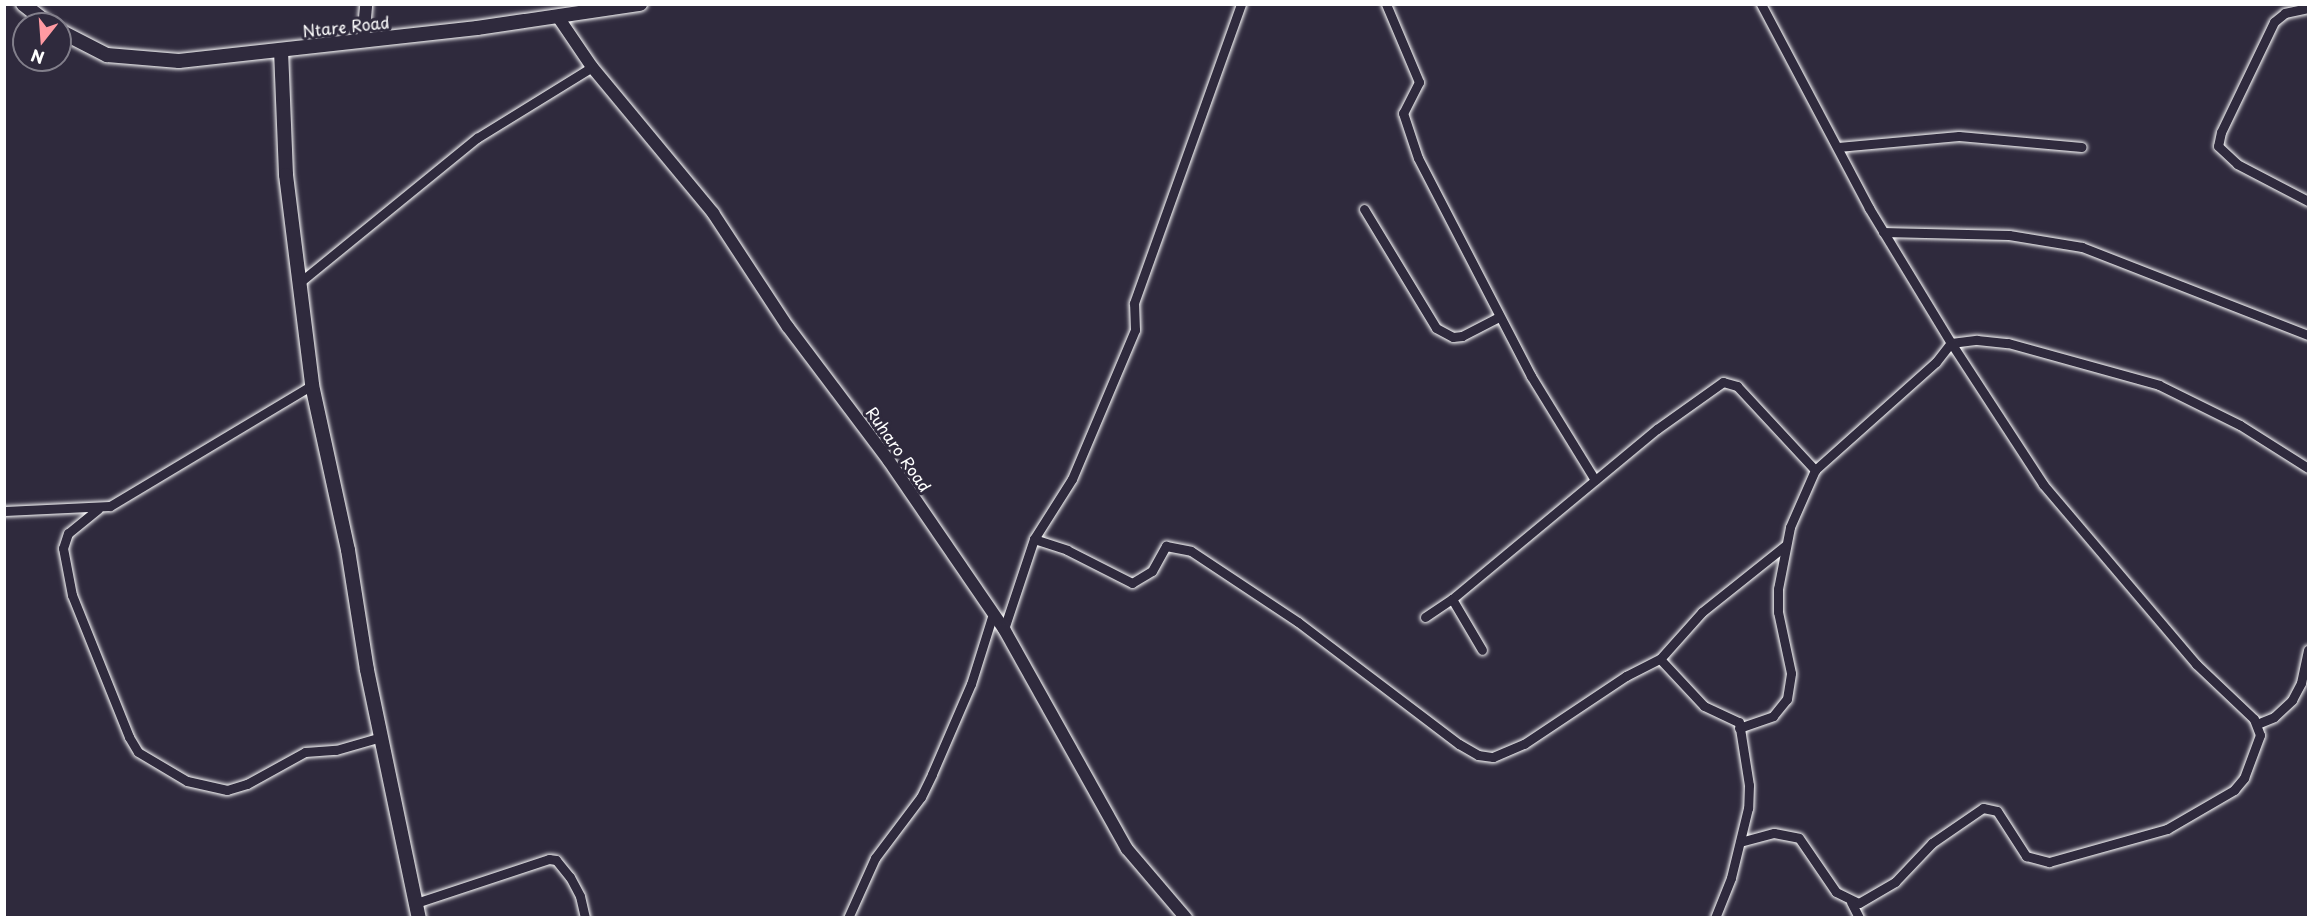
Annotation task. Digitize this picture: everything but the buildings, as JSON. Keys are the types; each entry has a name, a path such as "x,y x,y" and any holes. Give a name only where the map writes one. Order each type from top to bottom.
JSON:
{"main road":[{"name":"Ntare Road","path":"72,37 107,55 142,61 178,61 558,17 640,4"},
{"path":"281,50 281,126 312,385 348,549 381,737 419,918"}],"street":[{"path":"363,41 366,4"},
{"path":"1004,629 1034,539 1072,479 1112,392 1135,330 1138,292 1241,4"},
{"path":"1386,4 1419,82 1403,113 1408,132 1429,182 1499,316 1595,480"},
{"path":"1761,4 1882,232 2043,484 2190,657 2257,724 2258,742 2239,785 2167,829 2040,862 2020,849 1997,811 1983,808 1932,843 1895,882 1866,901 1851,902"},
{"path":"2308,8 2284,13 2274,22 2221,132 2218,146 2237,164 2308,201"},
{"name":"Ruharo Road","path":"558,17 592,67 713,213 777,312 889,461 992,616 1004,629 1128,849 1186,918"},
{"path":"300,283 477,138 592,67"},
{"path":"1838,147 1959,136 2082,147"},
{"path":"1364,209 1436,328 1453,337 1462,336 1499,316"},
{"path":"1882,232 2009,235 2082,247 2308,335"},
{"path":"1739,728 1773,716 1787,699 1791,673 1778,612 1778,589 1786,545 1800,500 1815,470 1936,362 1951,343 1977,340 2008,343 2159,385 2240,425 2308,468"},
{"path":"1425,616 1452,599 1657,429 1723,381 1737,386 1815,470"},
{"path":"312,385 144,488 98,509 68,533 63,548 72,595 129,737 138,752 187,781 206,788 227,790 247,784 305,752 336,750 381,737"},
{"path":"4,511 98,509"},
{"path":"1034,539 1067,550 1132,583 1152,572 1166,546 1191,551 1298,622 1478,755 1493,757 1524,744 1626,676 1660,659 1702,612 1786,545"},
{"path":"1452,599 1482,650"},
{"path":"848,918 875,858 921,797 932,774 971,684 992,616"},
{"path":"2257,724 2274,717 2292,700 2301,683 2308,650"},
{"path":"1660,659 1694,698 1717,714 1739,722 1750,795 1740,842 1715,918"},
{"path":"1740,842 1774,833 1799,838 1836,892 1851,902 1859,918"},
{"path":"416,903 549,860 556,860 570,877 580,896 585,918"}]}
